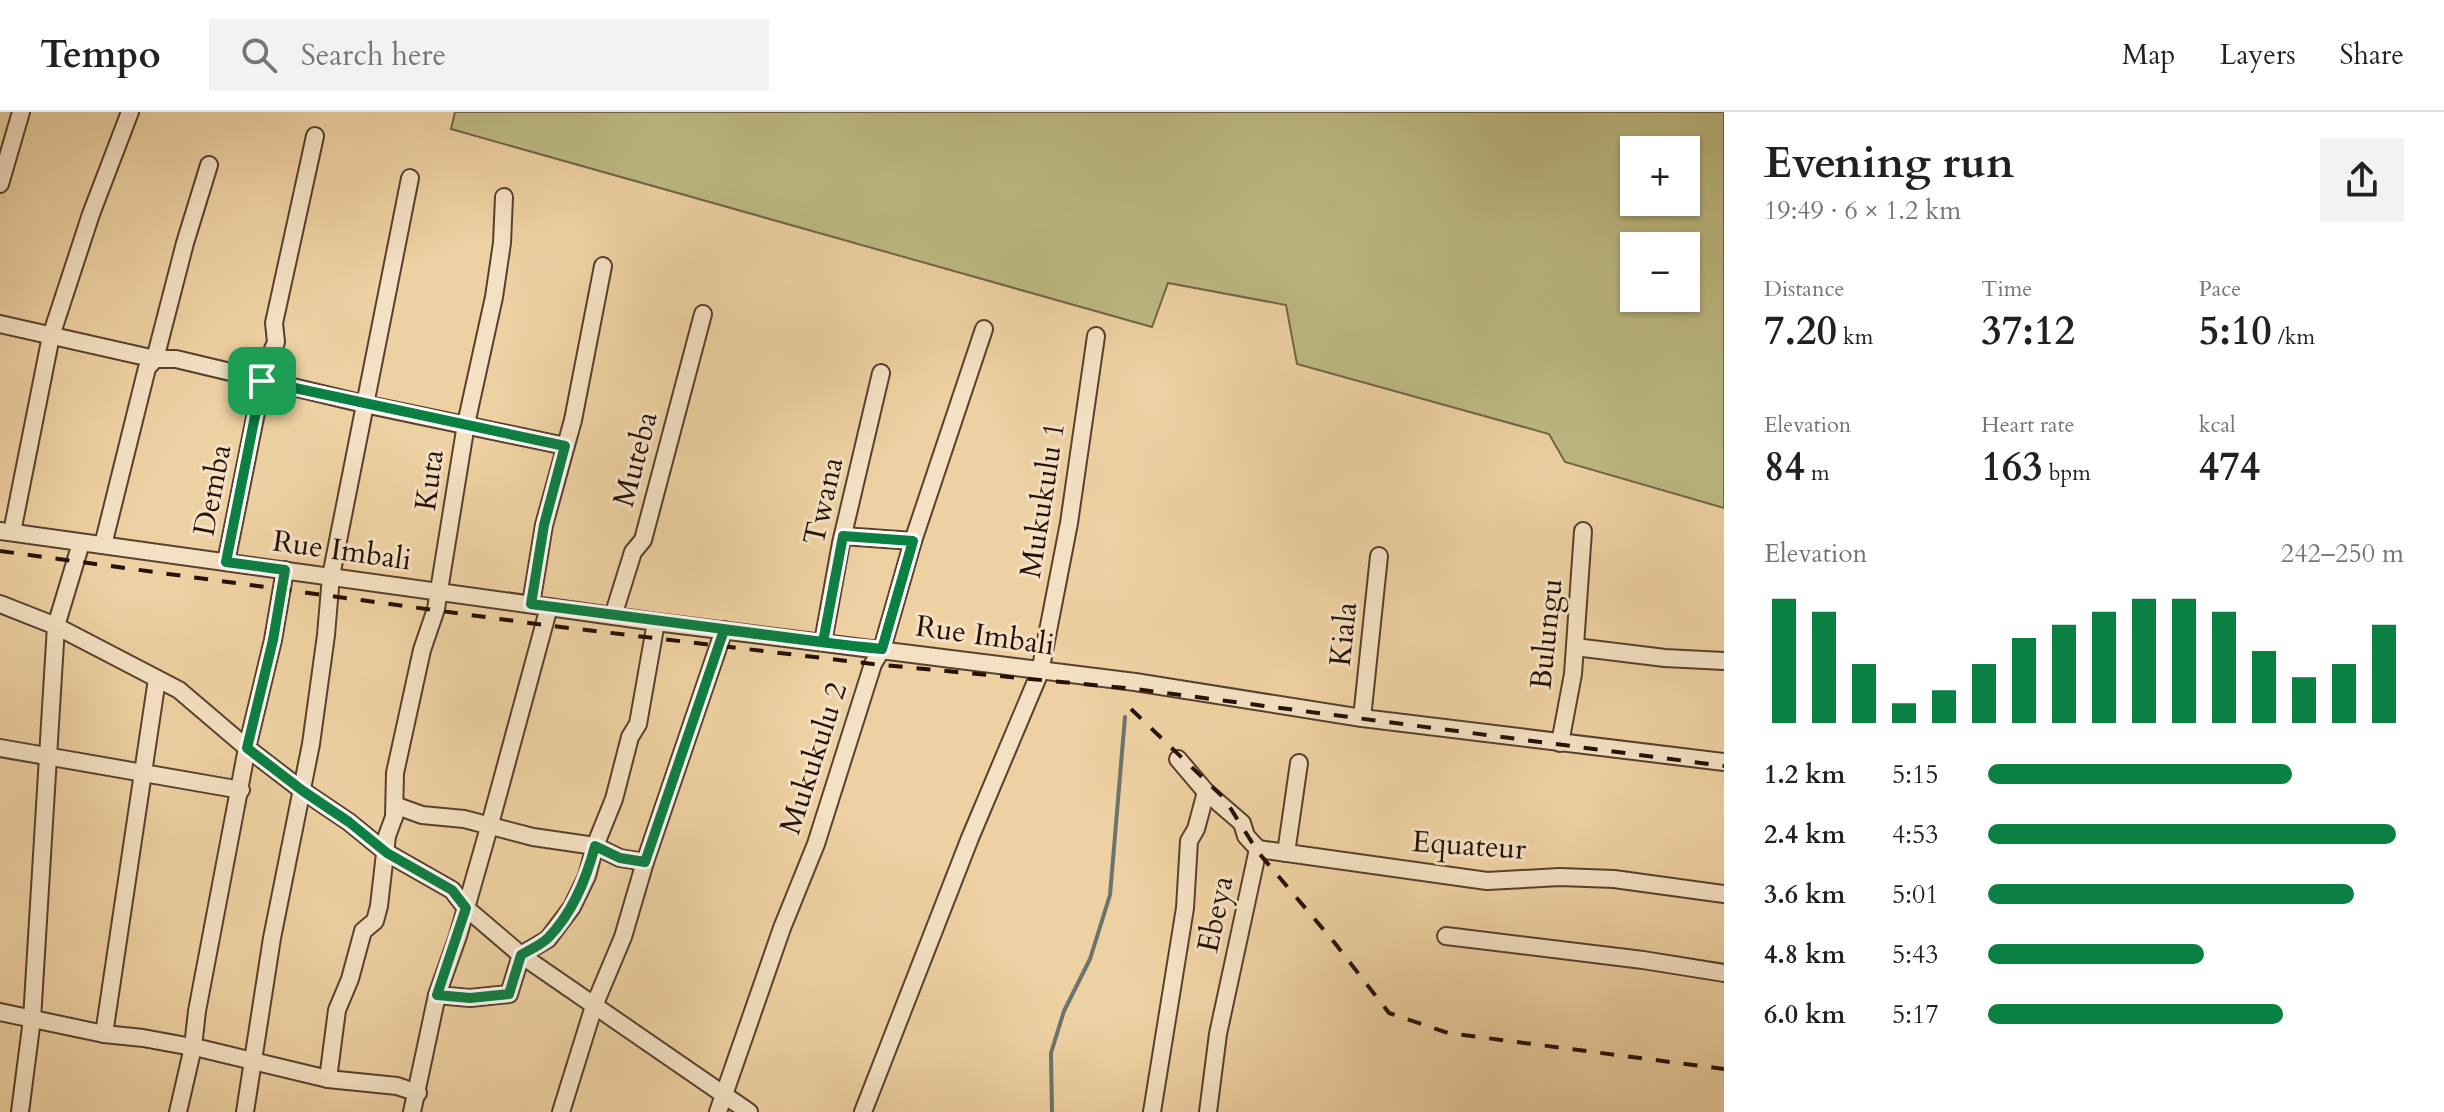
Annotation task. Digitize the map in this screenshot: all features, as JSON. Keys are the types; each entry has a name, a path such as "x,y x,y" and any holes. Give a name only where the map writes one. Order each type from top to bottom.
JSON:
{"street":[{"path":"0,184 21,112"},
{"path":"6,532 51,336 91,214 130,112"},
{"name":"Demba","path":"226,562 266,362 276,342 274,323 315,136"},
{"path":"103,545 147,368 155,359 209,165"},
{"path":"245,1112 272,938 303,791 326,635 331,576 410,178"},
{"name":"Kuta","path":"328,1079 337,1010 350,979 363,931 375,921 387,836 394,817 395,773 422,650 436,609 466,424 494,297 502,243 504,197"},
{"path":"531,604 544,525 588,350 603,266"},
{"name":"Muteba","path":"613,616 633,552 643,540 703,314"},
{"path":"0,324 155,359 176,359 364,404 565,446"},
{"name":"Mukukulu 2","path":"718,1112 782,928 816,844 984,329"},
{"name":"Mukukulu 1","path":"863,1112 970,838 1040,672 1069,523 1096,336"},
{"name":"Twana","path":"823,642 843,536 881,373"},
{"name":"Bulungu","path":"1560,743 1573,674 1583,531"},
{"name":"Rue Imbali","path":"6,532 656,622 1135,682 1362,718 1724,762"},
{"path":"843,536 913,541"},
{"path":"20,1112 32,1019 56,626 81,543"},
{"name":"Kiala","path":"1362,718 1379,556"},
{"path":"178,1112 193,1047 197,1011 247,748 273,640 285,570"},
{"path":"0,604 56,626 179,690 247,748 387,853 452,890 466,908 521,955 749,1112"},
{"path":"412,1112 437,995 466,908 549,607"},
{"path":"437,995 470,998 509,994 521,955 548,939 572,907 587,876 614,799 630,737 638,724 656,622"},
{"path":"561,1112 594,1006 623,937 645,862 724,630"},
{"path":"1575,647 1665,658 1724,661"},
{"path":"104,1034 157,679"},
{"path":"0,748 241,790"},
{"name":"Ebeya","path":"1178,759 1206,792 1242,823 1246,836 1258,849 1218,1034 1208,1112"},
{"path":"1286,853 1299,763"},
{"path":"1152,1112 1185,908 1189,841 1196,829 1206,792"},
{"path":"394,817 397,806 422,815 448,816 533,837 595,846 620,858 645,862"},
{"name":"Equateur","path":"1258,849 1487,881 1560,877 1614,879 1724,894"},
{"path":"1446,936 1724,973"},
{"path":"0,1012 104,1034 193,1047 328,1079 397,1086 418,1093"}],"shaded area":[{"path":"455,112 1724,112 1724,508 1565,462 1549,434 1297,364 1286,305 1168,283 1152,327 451,129"}],"waterway":[{"path":"1052,1112 1051,1053 1064,1011 1090,959 1110,895 1125,717"}],"railway":[{"path":"0,551 544,625 873,664 1135,689 1724,766"},
{"path":"1131,709 1224,798 1258,852 1389,1013 1448,1033 1724,1069"}],"route":[{"path":"262,381 226,562 285,570 273,640 247,748 387,853 452,890 466,908 437,995 470,998 509,994 521,955 548,939 572,907 587,876 595,846 620,858 645,862 724,630 789,638 841,644 858,646 871,648 882,649 913,541 843,536 834,578 823,642 789,638 724,630 656,622 531,604 544,525 565,446 262,381"}]}
